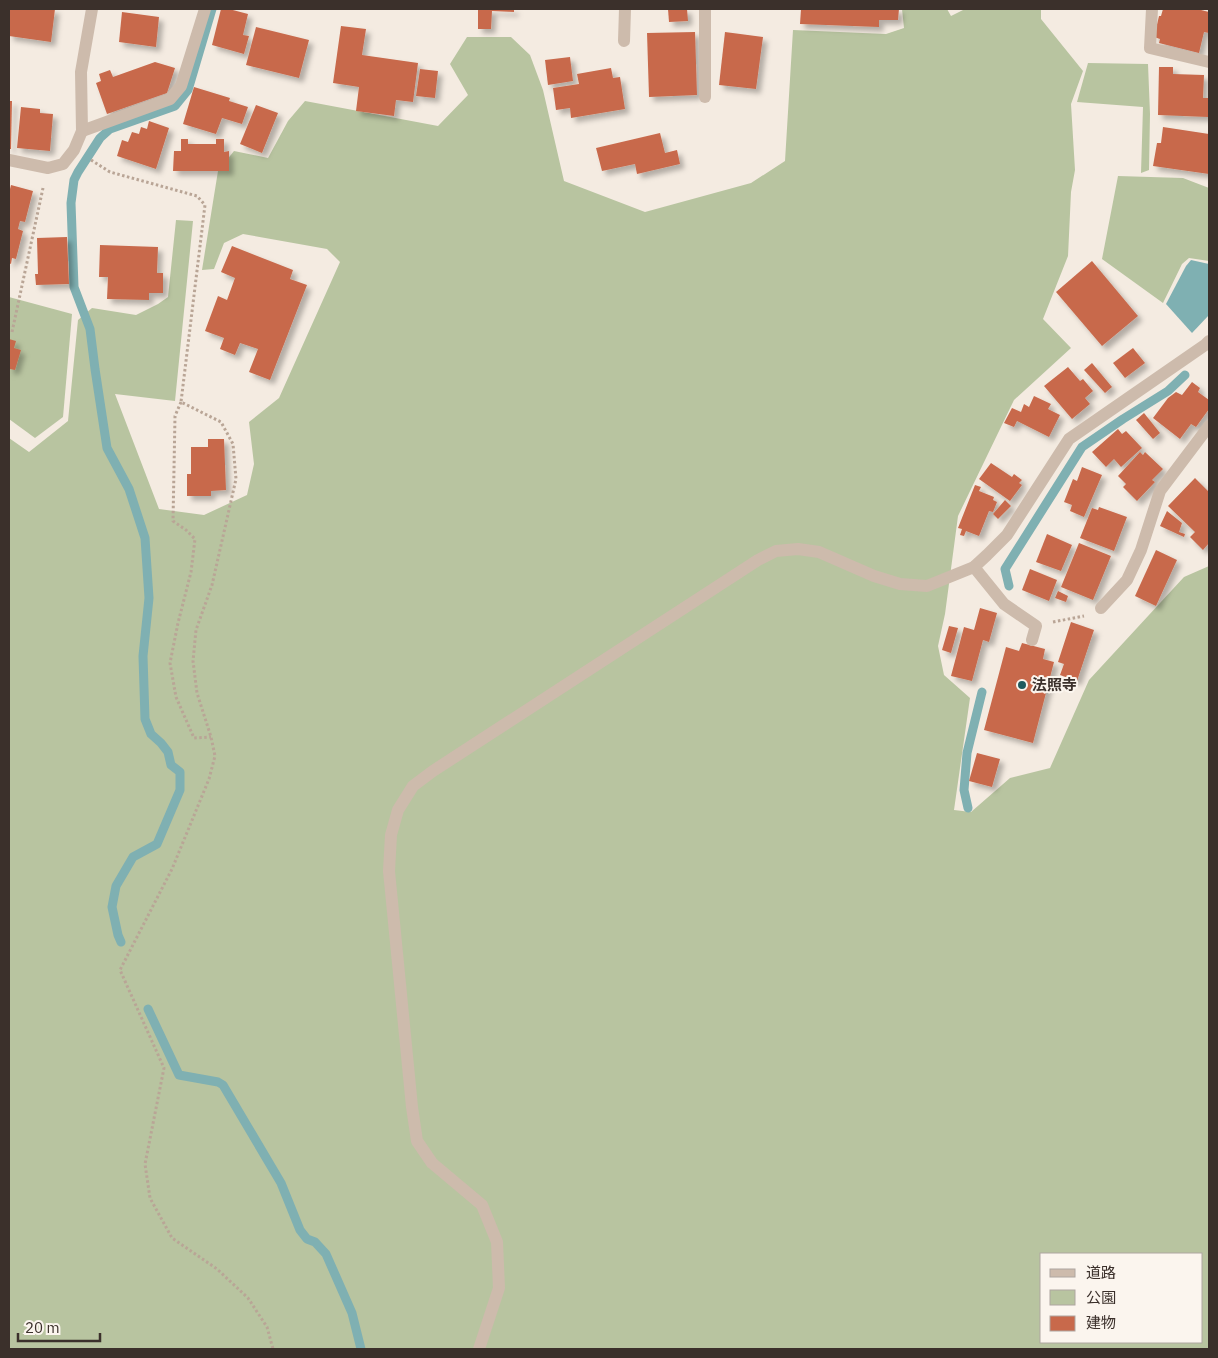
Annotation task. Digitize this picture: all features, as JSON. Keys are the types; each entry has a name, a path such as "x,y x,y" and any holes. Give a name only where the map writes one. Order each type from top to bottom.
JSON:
{"street":[{"path":"9,160 48,168 63,164 74,150 82,131 81,72 92,9"},
{"path":"82,131 170,99 181,86 205,9"},
{"path":"624,41 625,9"},
{"path":"705,9 705,97"},
{"path":"1152,9 1150,48 1209,62"},
{"path":"479,1349 498,1288 497,1242 482,1205 432,1163 417,1141 412,1107 389,871 391,835 398,810 413,786 433,771 758,560 776,551 798,549 819,552 874,576 900,584 927,586 974,567 1007,535 1069,439 1208,345"},
{"path":"1102,608 1127,580 1141,550 1160,491 1209,426"},
{"path":"974,567 1004,604 1036,626 1032,640"}],"path":[{"path":"92,161 110,172 197,196 205,205 181,402 175,416 173,522 186,530 195,539 191,572 170,662 176,697 194,738 211,737"},
{"path":"12,332 48,168"},
{"path":"181,402 221,422 233,444 236,479 212,585 196,630 193,661 198,693 215,756 209,779 172,869 120,970 164,1068 145,1164 150,1198 172,1238 217,1269 248,1298 267,1327 273,1349"},
{"path":"1036,626 1081,617 1102,608"}],"green space":[{"path":"902,9 947,9 951,16 965,9 1041,9 1041,19 1083,71 1071,104 1075,170 1071,192 1068,256 1043,319 1071,348 1014,400 958,516 945,614 938,646 944,675 970,698 954,810 971,812 1010,778 1050,768 1089,680 1184,577 1209,566 1209,1349 9,1349 9,438 29,452 68,421 78,320 92,308 136,315 168,297 176,220 193,221 175,401 115,394 159,509 204,515 247,495 254,464 249,422 279,398 340,262 327,249 243,234 224,243 214,269 202,270 218,171 234,151 268,158 288,121 305,101 438,126 468,95 450,64 467,37 511,37 530,55 543,90 564,181 645,212 751,183 785,161 793,30 886,34 904,28"},
{"path":"1088,63 1148,64 1150,114 1149,170 1141,173 1143,107 1077,102"},
{"path":"1118,176 1183,178 1209,188 1209,261 1189,258 1182,264 1163,303 1102,259"},
{"path":"9,297 72,314 63,417 35,438 9,419"}],"water":[{"path":"1191,260 1209,264 1209,315 1192,333 1166,304"}],"building":[{"path":"9,9 55,9 51,42 9,36"},
{"path":"221,9 248,14 243,35 249,36 244,54 212,45"},
{"path":"478,9 514,9 514,12 492,11 491,29 478,29"},
{"path":"668,9 687,9 688,21 669,22"},
{"path":"801,9 899,9 898,20 879,20 879,27 800,24"},
{"path":"1163,9 1197,9 1209,12 1209,33 1204,32 1199,53 1159,43 1160,39 1154,37 1159,16 1161,16"},
{"path":"122,12 159,17 156,47 119,42"},
{"path":"341,26 366,29 362,55 418,63 413,102 396,100 394,116 356,111 359,87 333,83"},
{"path":"256,27 309,40 299,78 246,65"},
{"path":"695,32 697,95 649,97 647,33"},
{"path":"725,32 763,37 756,89 719,85"},
{"path":"570,57 573,81 548,85 545,60"},
{"path":"155,62 175,68 167,93 107,114 96,83 101,81 99,74 110,70 113,77"},
{"path":"1159,67 1173,67 1173,74 1204,75 1203,98 1209,98 1208,117 1158,115"},
{"path":"611,68 613,78 620,77 625,109 571,118 570,108 556,110 553,88 579,84 577,74"},
{"path":"420,69 438,71 435,98 416,96"},
{"path":"194,87 230,98 229,101 248,107 242,124 222,118 216,134 183,124"},
{"path":"9,101 12,101 11,149 9,149"},
{"path":"256,105 278,113 262,153 240,144"},
{"path":"21,107 40,109 40,113 53,114 50,151 17,148"},
{"path":"149,121 169,128 156,169 117,156 122,140 128,142 132,132 139,134 141,127 147,129"},
{"path":"1163,127 1209,134 1209,174 1153,166 1157,143 1161,143"},
{"path":"660,133 665,153 677,150 680,164 637,174 635,164 602,171 596,148"},
{"path":"181,139 188,139 188,144 216,144 216,139 224,139 224,152 229,151 229,171 173,171 174,151 181,151"},
{"path":"11,185 33,191 25,222 20,221 18,229 23,231 16,259 12,258 11,264 9,263 9,189"},
{"path":"67,237 69,284 36,285 35,274 38,274 37,238"},
{"path":"100,245 158,247 157,273 163,273 163,293 149,293 149,300 107,299 108,277 99,277"},
{"path":"232,246 293,270 290,279 307,285 270,380 249,372 258,349 240,343 235,355 220,349 224,338 205,331 218,296 227,300 235,278 221,272"},
{"path":"1092,261 1138,316 1102,346 1056,292"},
{"path":"9,339 16,341 14,348 21,350 15,370 10,369 9,373"},
{"path":"1133,348 1145,363 1125,378 1113,363"},
{"path":"1092,363 1112,387 1105,393 1084,370"},
{"path":"1068,367 1080,381 1083,379 1093,391 1085,398 1090,404 1072,419 1044,386"},
{"path":"1192,382 1200,388 1198,392 1209,400 1209,409 1196,427 1191,424 1180,439 1153,418 1168,398 1176,392 1182,395"},
{"path":"1034,396 1051,404 1048,409 1060,415 1049,437 1017,421 1014,427 1004,423 1012,408 1021,412 1024,404 1029,407"},
{"path":"1144,413 1160,433 1153,439 1136,420"},
{"path":"1118,429 1122,434 1126,431 1142,448 1121,467 1114,459 1106,467 1092,452"},
{"path":"208,439 224,439 226,490 211,491 211,496 187,496 187,474 191,474 191,447 208,447"},
{"path":"1140,452 1143,455 1145,452 1163,469 1152,480 1155,482 1137,501 1123,487 1126,484 1118,476"},
{"path":"991,463 1012,477 1014,474 1022,480 1019,483 1022,485 1010,501 979,479"},
{"path":"1082,467 1102,475 1084,517 1070,511 1072,505 1064,502 1073,479 1077,481"},
{"path":"1195,478 1209,492 1209,543 1203,550 1190,537 1195,532 1168,506"},
{"path":"975,485 981,487 979,491 994,497 993,500 997,502 993,512 989,511 979,536 966,531 964,536 960,535 962,529 958,528"},
{"path":"1005,500 1011,506 998,519 993,514"},
{"path":"1099,507 1127,517 1114,551 1080,538 1092,508 1098,510"},
{"path":"1167,511 1182,523 1179,532 1185,534 1184,537 1160,526"},
{"path":"1047,534 1072,545 1061,571 1036,562"},
{"path":"1079,543 1111,556 1093,600 1061,587"},
{"path":"1156,550 1177,560 1156,606 1135,596"},
{"path":"1030,569 1057,580 1049,601 1022,590"},
{"path":"1058,591 1068,596 1066,602 1055,598"},
{"path":"980,608 997,613 989,642 983,640 972,681 951,676 964,627 974,630"},
{"path":"1071,622 1094,630 1077,681 1060,675 1064,664 1058,662"},
{"path":"949,626 958,628 951,653 942,650"},
{"path":"1022,643 1045,649 1043,659 1054,662 1033,743 984,730 1006,647 1019,651"},
{"path":"977,753 1000,759 992,787 969,781"}],"waterway":[{"path":"121,942 112,907 116,886 133,857 157,844 180,790 180,772 171,765 168,752 151,734 145,719 143,656 149,598 145,538 129,489 107,448 90,329 74,287 71,203 74,180 100,138 110,129 175,106 188,90 212,9"},
{"path":"1009,586 1005,569 1082,447 1168,391 1185,375"},
{"path":"968,808 964,790 967,753 982,692"},
{"path":"148,1009 179,1075 218,1082 223,1085 281,1183 300,1230 307,1239 315,1242 326,1254 352,1313 361,1349"}],"place":[{"name":"法照寺","path":"1022,685"}]}
